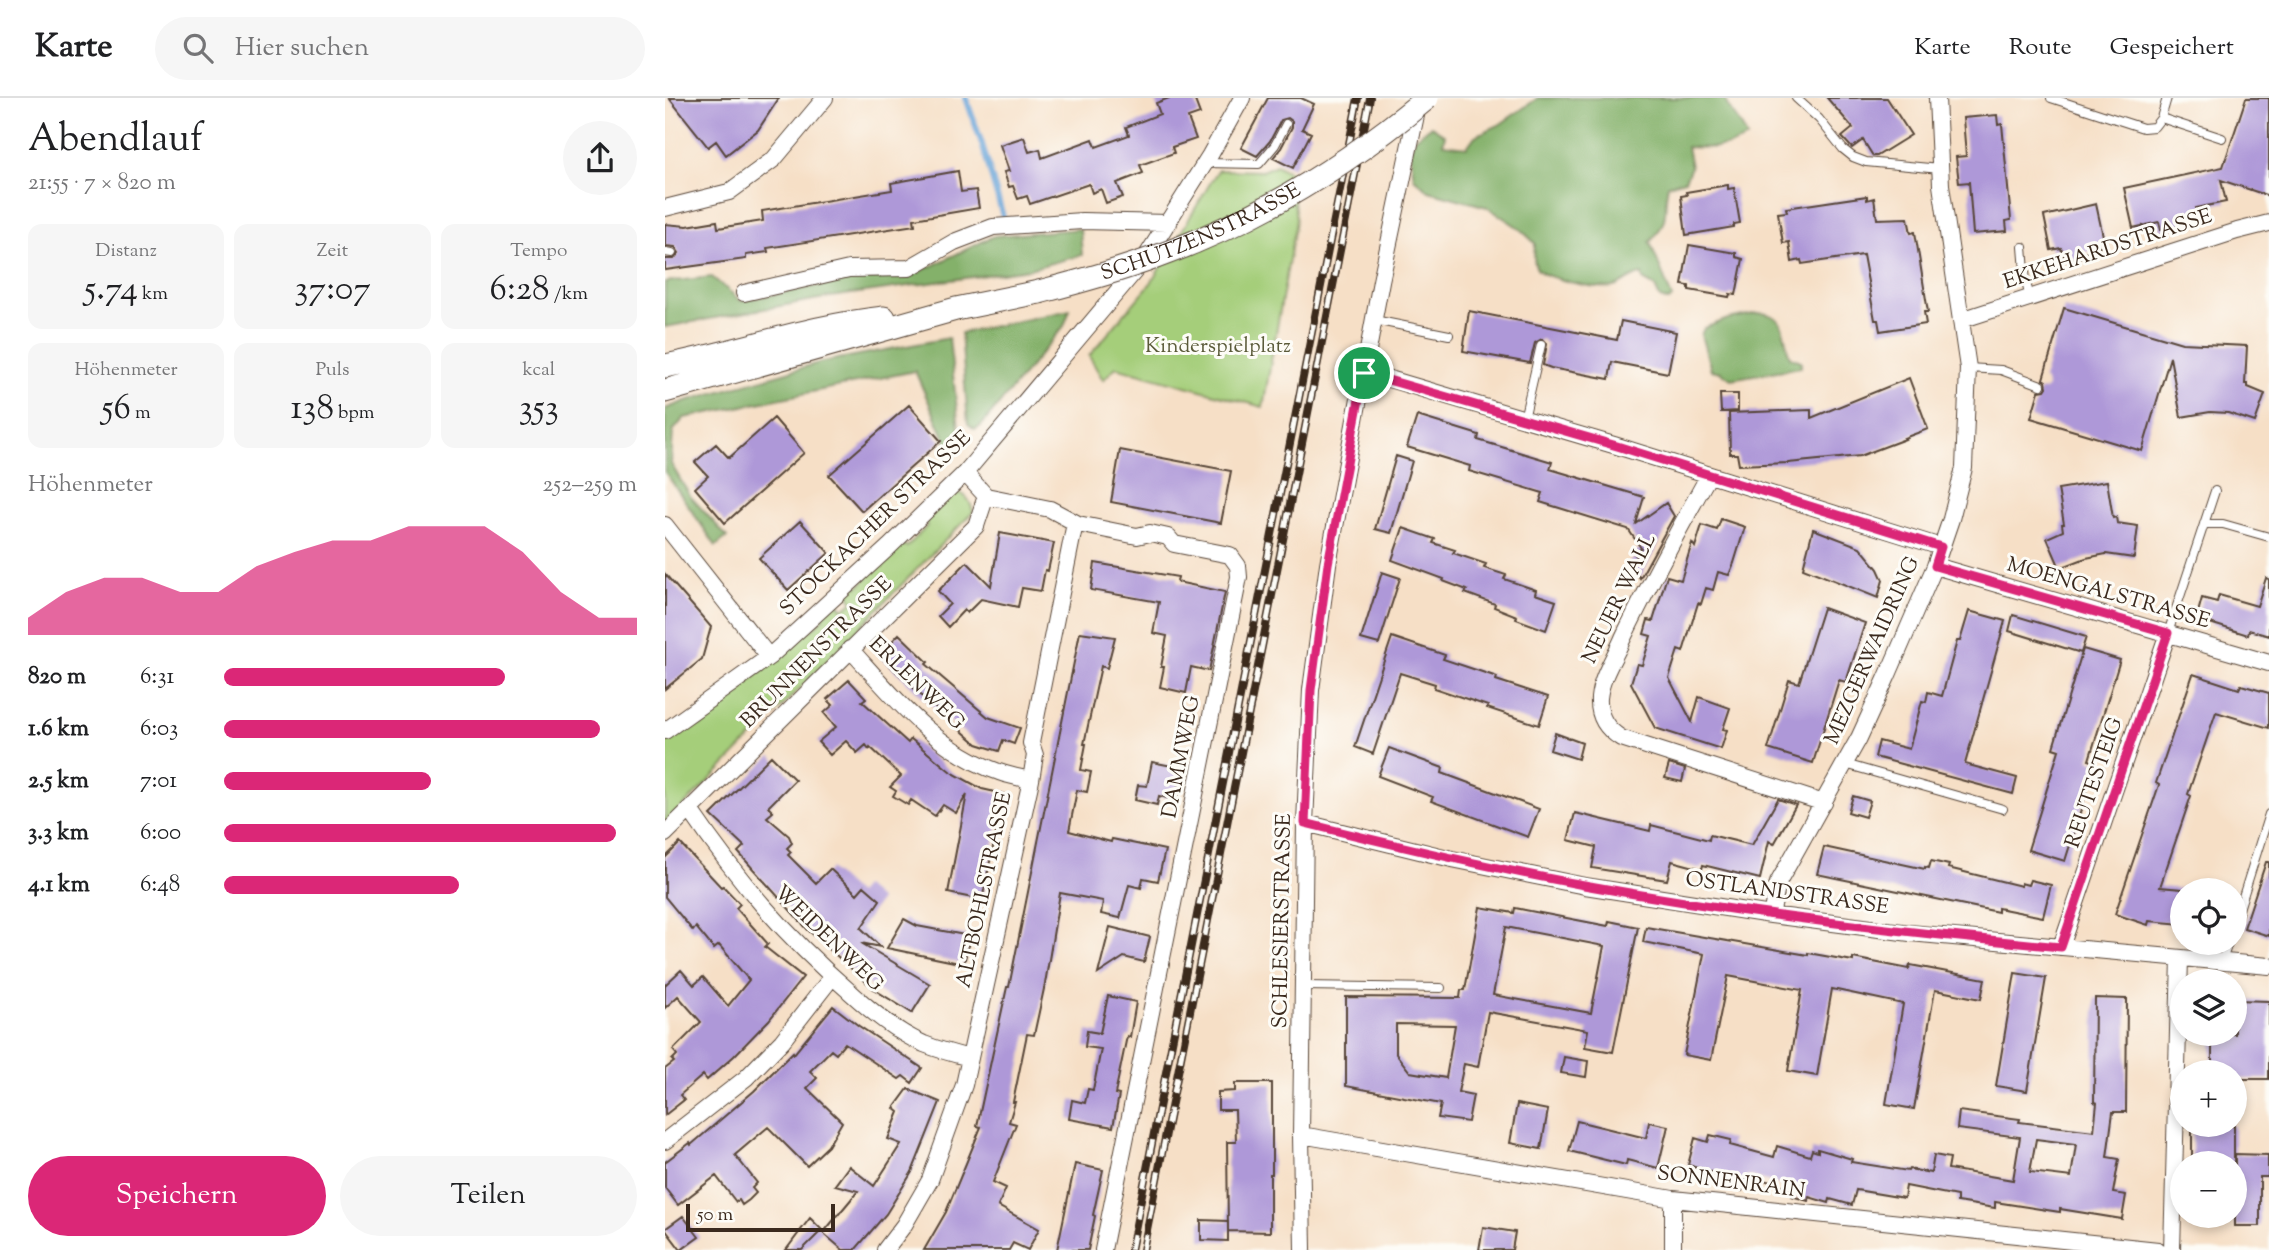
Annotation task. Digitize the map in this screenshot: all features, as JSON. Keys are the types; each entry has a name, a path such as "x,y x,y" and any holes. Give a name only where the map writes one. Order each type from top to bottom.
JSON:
{"main road":[{"name":"SCHÜTZENSTRASSE","path":"665,366 844,323 949,310 1039,292 1155,258 1199,241 1286,197 1354,155 1427,98"},
{"name":"SCHÜTZENSTRASSE","path":"665,391 949,310"}],"street":[{"path":"665,208 729,192 773,159 825,98"},
{"name":"STOCKACHER STRASSE","path":"665,731 769,657 965,473 1144,260 1242,98"},
{"name":"SCHLESIERSTRASSE","path":"1303,1250 1301,1135 1305,823 1311,690 1328,564 1374,320 1420,98"},
{"name":"MEZGERWAIDRING","path":"1771,915 1778,883 1845,764 1888,677 1935,566 1957,500 1964,468 1968,368 1940,169 1937,98"},
{"path":"744,293 849,269 909,268 954,242 993,227 1082,221 1168,223"},
{"name":"EKKEHARDSTRASSE","path":"1961,320 2237,230 2269,223"},
{"path":"1364,373 1524,419 1941,547"},
{"path":"965,473 986,496"},
{"name":"NEUER WALL","path":"1709,475 1654,574 1606,675 1599,698 1602,718 1608,729 1621,738 1824,803"},
{"name":"DAMMWEG","path":"986,496 1050,509 1075,523 1137,536 1150,533 1168,537 1174,544 1230,555 1238,566 1239,577 1103,1250"},
{"name":"BRUNNENSTRASSE","path":"665,834 976,526 986,496"},
{"name":"ALTBOHLSTRASSE","path":"885,1250 904,1225 930,1180 964,1084 1031,780 1035,755 1031,743 1075,523"},
{"path":"665,525 769,657"},
{"name":"MOENGALSTRASSE","path":"1935,566 2269,663"},
{"name":"REUTESTEIG","path":"2061,947 2168,633"},
{"name":"ERLENWEG","path":"850,649 915,719 952,750 998,772 1031,780"},
{"name":"WEIDENWEG","path":"689,810 726,863 759,903 832,977 870,1009 910,1037 945,1052 970,1058"},
{"name":"OSTLANDSTRASSE","path":"1305,823 1452,859 1585,886 1771,915 1910,933 2269,966"},
{"path":"2172,1250 2180,958"},
{"path":"665,1141 695,1120 755,1069 782,1041 832,977"},
{"name":"SONNENRAIN","path":"1301,1135 1673,1199 2158,1250"},
{"path":"1673,1199 1673,1250"}],"lane":[{"path":"1796,98 1853,157 1866,162 1940,169"},
{"path":"2051,98 2143,128 2154,127 2161,118 2167,98"},
{"path":"2161,118 2222,138"},
{"path":"1205,163 1259,164 1275,145 1286,124"},
{"path":"2023,247 2026,283 2031,297"},
{"path":"1374,320 1449,335"},
{"path":"1524,419 1541,345"},
{"path":"1968,368 2001,370 2041,386"},
{"path":"2168,633 2215,491"},
{"path":"2204,524 2223,524 2269,537"},
{"path":"1845,764 2003,809"},
{"path":"2247,884 2269,814"},
{"path":"2222,961 2224,955"},
{"path":"1304,986 1441,988"}],"green space":[{"path":"1538,98 1724,98 1747,138 1726,146 1687,147 1691,167 1685,180 1668,185 1664,221 1650,242 1672,298 1669,301 1660,298 1655,287 1643,280 1642,274 1617,286 1606,288 1552,277 1538,270 1534,257 1535,243 1519,228 1487,207 1429,191 1414,178 1410,151 1415,138 1431,126 1445,135 1443,144 1467,147 1475,136 1499,125"},
{"name":"Kinderspielplatz","path":"1276,165 1291,173 1296,220 1263,407 1116,367 1103,380 1089,356 1151,283 1218,170 1262,171"},
{"path":"1080,229 1082,255 1029,269 830,297 665,327 665,282 712,277 741,301 849,280 913,275 994,236"},
{"path":"1070,310 1064,326 981,426 975,429 968,424 961,333"},
{"path":"1758,313 1768,314 1779,321 1790,357 1801,361 1801,367 1731,379 1721,372 1711,370 1701,335 1704,328 1728,319"},
{"path":"949,338 961,447 950,450 915,371 684,418 673,431 671,464 690,496 727,537 716,546 665,472 665,409 822,362"},
{"path":"950,491 966,497 973,512 665,824 665,742 695,722 701,725 808,628 811,630 824,618 820,614 836,600 843,609 853,602 846,591 854,584 858,587 867,578 864,574 898,541 907,547 927,526 924,516"}],"building":[{"path":"669,98 779,98 758,130 726,155 716,141 708,147"},
{"path":"1169,98 1194,98 1200,114 1188,118 1196,139 1172,147 1174,153 1140,165 1143,173 1117,183 1123,197 1106,203 1101,189 1092,193 1089,184 1030,204 1027,196 1018,199 1013,186 1009,187 1004,172 1009,171 1000,145 1024,137 1029,152 1040,149 1042,158 1093,139 1096,147 1129,135 1126,127 1160,114 1156,103"},
{"path":"1268,98 1301,98 1314,104 1302,129 1311,133 1293,168 1273,158 1292,127 1292,121 1288,118 1281,120 1270,141 1257,156 1241,148"},
{"path":"1827,98 1887,98 1911,135 1877,156 1873,156 1863,140 1852,148 1842,137 1853,128"},
{"path":"2246,98 2269,98 2269,196 2221,180 2226,202 2196,208 2197,213 2183,216 2185,225 2161,230 2159,222 2133,228 2124,188 2223,167"},
{"path":"1997,115 1998,125 2002,124 2011,220 2006,221 2007,231 1973,234 1969,182 1959,183 1956,157 1966,156 1963,118"},
{"path":"958,171 961,192 976,190 979,208 914,219 915,225 767,248 768,252 746,255 746,259 665,270 665,259 674,259 679,253 675,247 665,246 665,224 687,226 717,221 718,228 763,221 762,211 892,190 891,183"},
{"path":"1728,185 1728,189 1734,188 1740,223 1734,224 1734,227 1686,235 1681,196 1687,195 1686,192"},
{"path":"1867,196 1867,200 1874,198 1877,219 1908,218 1911,233 1915,232 1928,312 1924,312 1926,324 1880,331 1878,320 1875,320 1863,255 1802,264 1801,260 1792,262 1789,242 1783,243 1778,213 1787,212 1786,208"},
{"path":"2096,204 2105,245 2090,248 2090,251 2084,252 2085,256 2065,261 2061,248 2051,250 2044,216"},
{"path":"1689,245 1736,253 1736,257 1743,259 1736,295 1730,294 1729,297 1689,290 1689,286 1682,285"},
{"path":"2064,308 2182,343 2247,346 2245,384 2265,394 2255,422 2228,413 2210,412 2181,417 2170,357 2142,451 2031,418 2039,391 2047,387 2043,379"},
{"path":"1469,311 1617,340 1621,321 1676,332 1668,373 1612,362 1609,379 1551,368 1543,365 1547,344 1542,339 1535,343 1530,363 1463,351"},
{"path":"1909,378 1928,429 1905,439 1860,456 1788,463 1739,465 1737,454 1730,454 1729,413 1811,410 1811,418"},
{"path":"1720,394 1738,394 1738,411 1721,412"},
{"path":"909,405 941,441 862,511 829,475"},
{"path":"1417,416 1479,435 1478,440 1552,462 1550,469 1644,497 1636,524 1666,503 1674,516 1640,578 1629,562 1637,557 1634,553 1641,548 1628,529 1540,502 1543,493 1469,471 1470,466 1407,447"},
{"path":"774,418 804,453 725,523 695,488 708,476 695,462 716,444 729,458"},
{"path":"1120,450 1231,471 1221,523 1111,502"},
{"path":"1396,456 1412,461 1391,533 1375,529"},
{"path":"2107,481 2113,518 2116,517 2117,523 2138,526 2134,558 2106,554 2060,568 2047,538 2063,531 2058,489"},
{"path":"1721,519 1745,527 1734,563 1729,575 1718,572 1713,590 1706,588 1701,604 1698,603 1683,652 1678,650 1669,678 1692,722 1699,697 1730,708 1723,729 1727,730 1721,749 1655,728 1631,683 1637,664 1642,665 1651,636 1644,634 1648,620 1653,621 1667,576 1681,580 1692,543 1695,547 1702,525 1717,530"},
{"path":"800,521 829,553 788,590 759,558"},
{"path":"1403,528 1435,539 1433,543 1486,564 1484,568 1506,575 1504,579 1536,590 1535,594 1556,601 1546,630 1516,619 1517,616 1465,593 1467,590 1443,581 1444,579 1392,560"},
{"path":"1813,529 1860,547 1878,569 1883,580 1878,598 1803,568"},
{"path":"1000,533 1054,543 1041,591 1022,588 1018,607 981,599 967,613 964,610 948,627 938,616 950,604 938,591 967,562 991,586"},
{"path":"1095,563 1178,577 1177,582 1225,592 1209,671 1191,667 1186,693 1160,687 1167,636 1153,633 1159,602 1091,590"},
{"path":"1382,572 1400,578 1379,644 1361,639"},
{"path":"665,574 711,627 702,659 665,689"},
{"path":"2266,578 2269,579 2269,636 2249,630 2248,635 2197,616 2202,598 2217,602 2219,595 2257,606"},
{"path":"1823,608 1865,623 1846,682 1839,680 1813,763 1768,749 1789,680 1799,683"},
{"path":"1969,611 2005,621 1965,764 2017,778 2013,794 1875,757 1879,741 1909,749 1922,701 1926,702 1928,692 1942,696 1957,641 1960,641"},
{"path":"2013,615 2086,637 2081,653 2009,631"},
{"path":"1080,632 1115,637 1107,668 1101,666 1084,744 1081,770 1091,772 1087,792 1077,790 1069,831 1111,842 1112,839 1165,850 1158,881 1143,878 1141,888 1129,885 1120,918 1101,914 1103,901 1060,893 1034,1035 1027,1034 1009,1122 1016,1124 993,1182 1006,1188 998,1206 1039,1229 1028,1250 1013,1243 1009,1250 924,1250 946,1212 981,1127 977,1126 1009,987"},
{"path":"899,634 928,662 926,664 988,717 1020,728 1014,744 1003,740 999,751 977,744 926,700 879,655"},
{"path":"1392,637 1445,655 1443,659 1497,677 1496,680 1548,697 1539,725 1487,708 1488,706 1434,688 1435,684 1400,673 1373,754 1355,747"},
{"path":"2083,649 2120,660 2089,760 2096,762 2065,861 2028,850 2059,750 2053,748"},
{"path":"2193,674 2239,689 2241,685 2269,693 2269,728 2216,712 2160,887 2170,888 2170,923 2149,921 2148,925 2115,914 2159,785 2156,783"},
{"path":"849,680 866,698 862,701 908,743 911,739 951,772 982,789 1004,794 982,900 948,893 967,794 956,813 943,805 935,816 911,800 908,805 893,796 896,791 890,787 901,776 870,747 869,749 866,745 857,753 846,741 830,755 818,742 836,727 824,713 833,705 827,699"},
{"path":"1555,733 1582,743 1578,759 1550,750"},
{"path":"1389,748 1443,768 1442,773 1539,809 1528,837 1431,801 1433,797 1378,776"},
{"path":"771,756 795,780 768,807 773,812 767,817 789,836 792,843 787,848 791,852 788,855 816,883 830,869 857,894 864,886 880,900 861,928 881,947 861,943 930,984 912,1013 875,990 808,930 738,852 744,846 711,815"},
{"path":"1152,762 1182,768 1176,800 1159,796 1157,805 1135,800 1138,785 1147,786"},
{"path":"1669,764 1685,769 1682,782 1665,778"},
{"path":"1853,796 1870,801 1865,817 1848,812"},
{"path":"1778,799 1796,805 1774,844 1769,841 1760,879 1703,865 1702,869 1672,861 1667,880 1592,868 1596,847 1568,840 1575,813 1650,831 1651,825 1709,840 1710,835 1752,845"},
{"path":"680,843 740,904 736,908 768,944 765,947 803,977 769,1020 734,1056 707,1080 703,1075 680,1095 684,1100 665,1115 665,1069 674,1062 672,1060 677,1055 673,1050 701,1022 678,996 665,1008 665,985 681,970 694,985 703,977 728,1006 749,980 719,945 714,949 696,927 693,931 665,897 665,858"},
{"path":"1824,847 1925,869 1929,868 1931,861 1949,865 1948,868 2021,886 2021,883 2028,885 2030,880 2051,885 2043,917 1998,908 1998,912 1817,874"},
{"path":"2266,862 2269,862 2269,936 2247,929 2247,919"},
{"path":"1480,907 1514,913 1515,908 1608,926 1609,921 1638,927 1613,1052 1585,1047 1588,1030 1488,1012 1478,1067 1464,1064 1458,1092 1473,1095 1468,1122 1438,1118 1441,1104 1346,1086 1346,997 1460,998 1461,990 1465,990","holes":["1506,927 1604,946 1591,1013 1493,995","1396,1024 1455,1025 1446,1078 1410,1072 1396,1054"]},
{"path":"904,919 917,926 970,936 964,964 887,948"},
{"path":"1110,927 1150,937 1144,962 1124,957 1098,974"},
{"path":"1646,927 1808,955 1853,961 1853,958 1909,969 1910,965 1985,979 1981,999 1935,990 1914,1109 1886,1104 1903,1004 1832,989 1817,1076 1788,1071 1802,990 1728,976 1711,1060 1684,1055 1704,954 1643,942"},
{"path":"2015,973 2046,978 2027,1091 1996,1086"},
{"path":"1108,996 1136,1002 1115,1094 1119,1095 1113,1127 1069,1119 1072,1100 1085,1103 1088,1089 1093,1090 1101,1049 1085,1047 1087,1031 1100,1033"},
{"path":"2095,998 2127,999 2126,1112 2113,1112 2107,1157 2119,1159 2113,1193 2126,1195 2122,1219 1995,1202 1995,1208 1957,1202 1957,1196 1906,1186 1904,1198 1856,1190 1852,1205 1830,1199 1829,1203 1809,1197 1808,1201 1792,1196 1794,1189 1747,1175 1742,1191 1722,1189 1726,1176 1688,1165 1695,1138 1708,1142 1710,1135 1731,1140 1730,1145 1774,1157 1777,1146 1810,1156 1812,1150 1818,1152 1818,1149 1852,1159 1851,1162 1908,1171 1931,1173 1934,1155 1950,1158 1948,1169 2013,1180 2020,1137 1957,1129 1959,1111 2094,1131 2097,1103 2094,1102","holes":["2036,1139 2076,1144 2071,1177 2030,1172"]},
{"path":"2247,1000 2269,1001 2269,1079 2247,1079 2247,1060 2212,1060 2212,1046 2247,1046"},
{"path":"833,1006 922,1068 912,1083 903,1076 899,1079 845,1043 836,1054 831,1050 810,1071 817,1078 807,1088 842,1122 828,1146 807,1166 768,1127 735,1155 757,1183 752,1188 756,1193 749,1200 742,1205 739,1200 736,1202 716,1176 678,1205 665,1188 665,1162 690,1143 691,1145 754,1091 793,1052 794,1054"},
{"path":"1564,1057 1588,1061 1586,1077 1561,1073"},
{"path":"1235,1083 1272,1083 1270,1232 1228,1231 1227,1142 1236,1142 1235,1110 1218,1110 1218,1092 1235,1091"},
{"path":"908,1089 940,1102 912,1172 886,1214 855,1250 843,1250 823,1233 858,1191 835,1185 849,1166 874,1186 901,1144 888,1139 899,1112 894,1108"},
{"path":"1517,1104 1548,1110 1541,1149 1510,1143"},
{"path":"1577,1121 1646,1138 1649,1122 1668,1126 1658,1168 1627,1160 1626,1165 1569,1151"},
{"path":"2192,1137 2234,1137 2234,1151 2192,1151"},
{"path":"2247,1154 2268,1155 2268,1177 2260,1177 2260,1226 2247,1226"},
{"path":"1075,1164 1103,1170 1088,1250 1057,1250"},
{"path":"683,1216 699,1237 681,1250 665,1229"},
{"path":"810,1218 822,1230 802,1250 786,1250"},
{"path":"1201,1220 1228,1221 1228,1241 1201,1240"},
{"path":"1483,1227 1515,1232 1512,1250 1479,1250"}],"waterway":[{"path":"966,98 1004,220"}],"railway":[{"path":"1131,1250 1358,98"},
{"path":"1143,1250 1370,98"}],"route":[{"path":"1364,373 1617,446 1941,547 1935,566 2168,633 2061,947 1910,933 1585,886 1452,859 1305,823 1311,690 1328,564 1364,373"}]}
